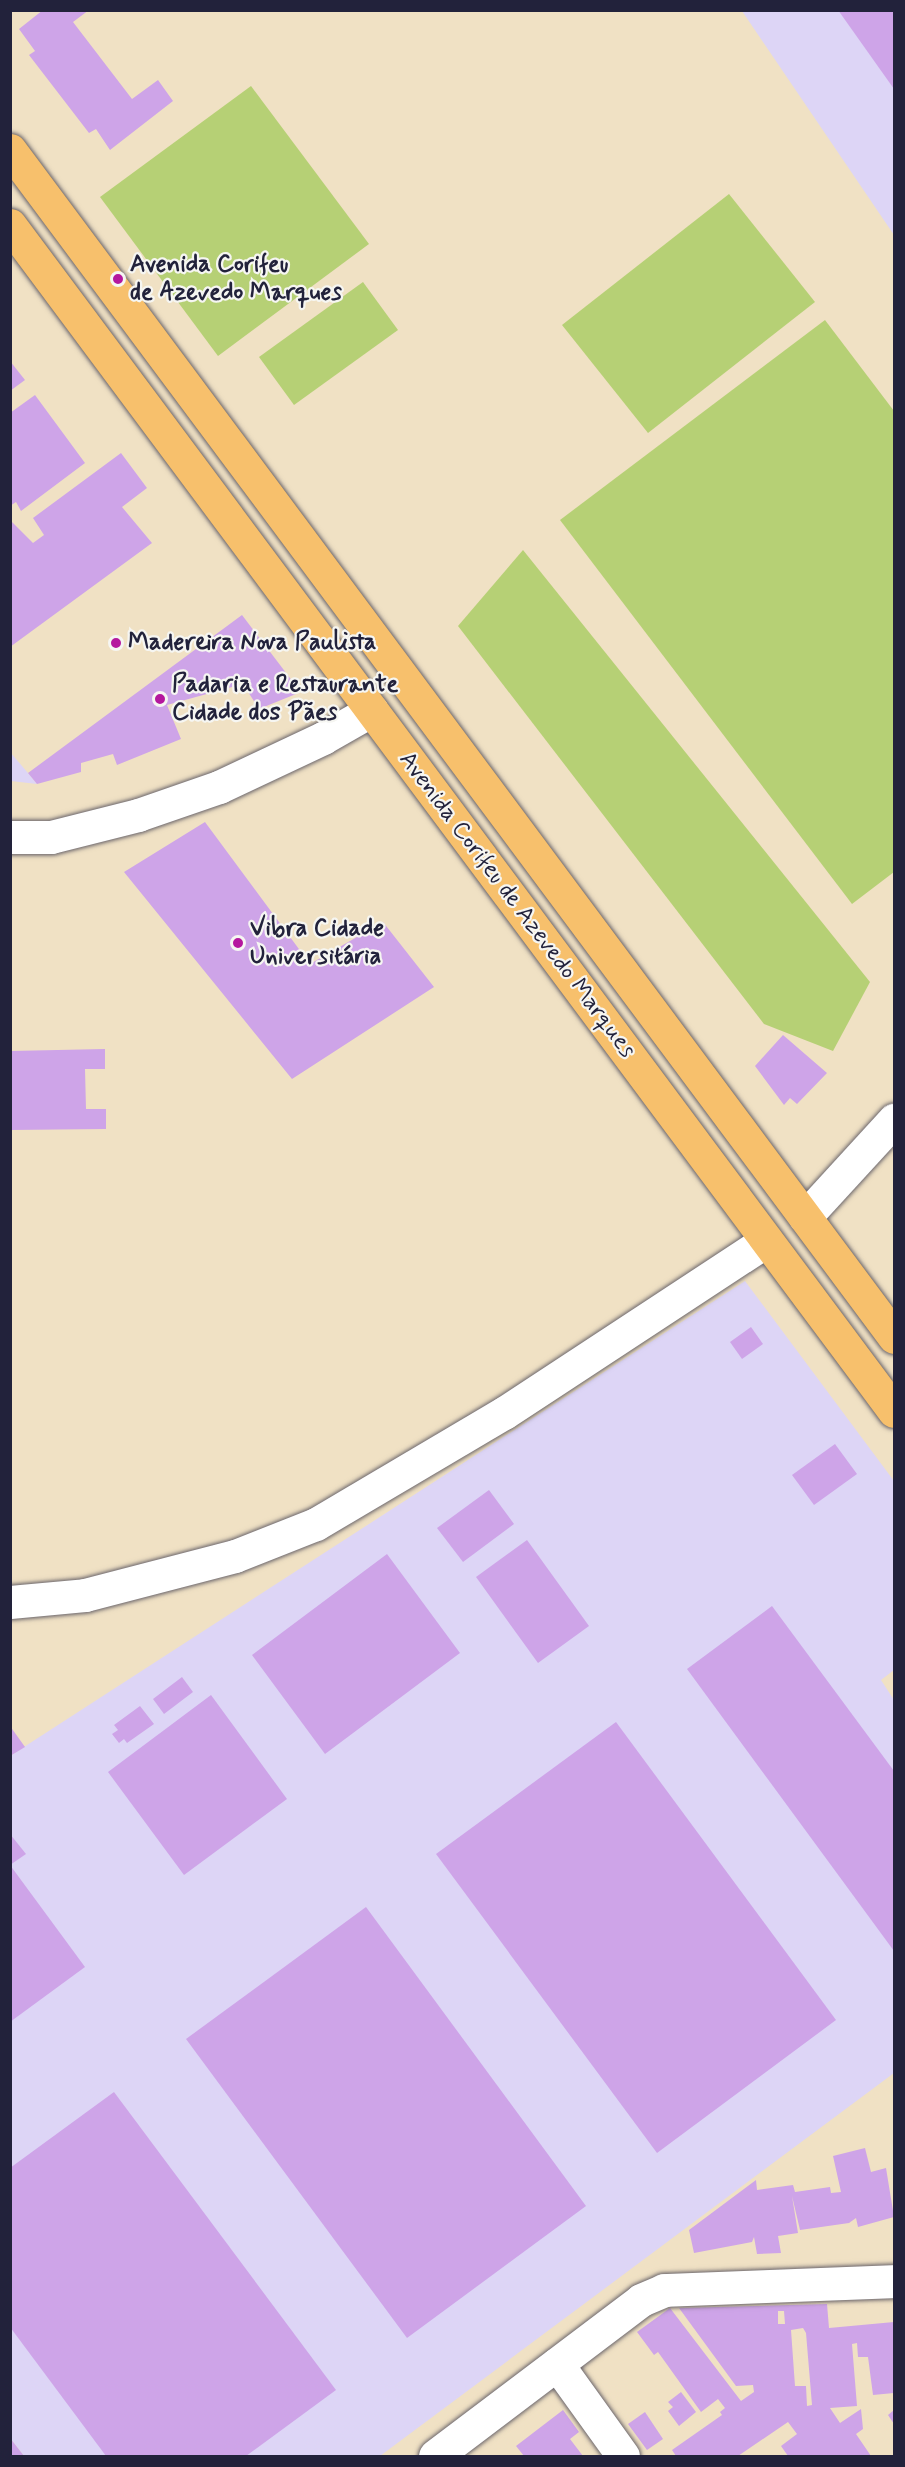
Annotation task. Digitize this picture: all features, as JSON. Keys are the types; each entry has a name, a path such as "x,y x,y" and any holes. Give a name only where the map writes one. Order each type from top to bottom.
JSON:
{"main road":[{"name":"Avenida Corifeu de Azevedo Marques","path":"10,150 894,1337"},
{"name":"Avenida Corifeu de Azevedo Marques","path":"10,225 894,1412"},
{"path":"372,710 385,705 396,708 531,879 545,886 560,888"}],"street":[{"path":"10,837 51,837 138,815 219,787 323,738 372,710"},
{"path":"805,1217 894,1120"},
{"path":"10,1602 86,1595 236,1556 316,1524 504,1413 766,1241"},
{"path":"435,2457 641,2300 664,2290 894,2281"},
{"path":"556,2364 623,2457"}],"shaded area":[{"path":"742,11 894,11 894,235"},
{"path":"10,752 28,773 37,784 11,781"},
{"path":"745,1281 894,1481 894,1670 881,1680 894,1700 894,2073 380,2456 24,2456 10,2438 10,1756"}],"green space":[{"path":"251,86 369,244 218,356 100,197"},
{"path":"729,194 815,302 648,433 562,325"},
{"path":"363,282 398,330 294,405 259,357"},
{"path":"825,320 894,411 894,872 852,904 560,520"},
{"path":"523,550 870,982 833,1051 764,1024 458,626"}],"building":[{"path":"43,10 89,10 73,22 132,99 158,80 173,101 110,150 96,129 89,133 29,55 35,51 19,29"},
{"path":"838,10 894,10 894,89"},
{"path":"10,361 25,380 10,391"},
{"path":"35,395 85,463 21,511 16,502 10,506 10,413"},
{"path":"121,453 147,488 122,507 152,543 10,647 10,520 33,543 44,535 33,518"},
{"name":"Padaria e Restaurante Cidade dos Pães","path":"242,615 296,686 296,694 259,709 239,678 232,687 167,705 181,739 117,765 113,754 81,763 81,772 37,784 28,773"},
{"name":"Vibra Cidade Universitária","path":"205,822 310,964 383,922 434,987 292,1079 124,872"},
{"path":"783,1035 827,1073 797,1104 790,1098 784,1105 755,1066"},
{"path":"105,1049 105,1069 85,1069 86,1109 106,1109 106,1129 10,1130 10,1051"},
{"path":"751,1327 763,1344 742,1359 730,1342"},
{"path":"835,1444 857,1474 814,1505 792,1475"},
{"path":"489,1490 514,1524 463,1562 437,1528"},
{"path":"527,1540 589,1626 538,1663 476,1577"},
{"path":"387,1554 460,1653 325,1754 252,1655"},
{"path":"772,1606 894,1771 894,1951 687,1669"},
{"path":"182,1677 193,1692 164,1714 153,1699"},
{"path":"211,1695 287,1799 184,1875 108,1772"},
{"path":"140,1706 154,1724 127,1743 124,1739 119,1743 112,1734 118,1730 114,1725"},
{"path":"616,1722 836,2020 657,2153 436,1854"},
{"path":"10,1726 25,1747 10,1756"},
{"path":"10,1834 26,1854 10,1865"},
{"path":"10,1865 85,1967 10,2022"},
{"path":"366,1907 586,2206 407,2338 186,2039"},
{"path":"114,2092 336,2390 246,2456 106,2456 10,2327 10,2168"},
{"path":"865,2148 871,2172 886,2168 894,2217 858,2227 856,2218 849,2223 800,2230 792,2196 798,2233 778,2236 781,2253 757,2254 754,2237 752,2242 694,2253 689,2230 756,2180 757,2190 793,2185 795,2192 830,2187 831,2193 841,2192 833,2156"},
{"path":"827,2304 829,2328 894,2322 894,2393 873,2395 868,2357 858,2357 857,2343 852,2344 857,2406 830,2408 840,2423 861,2409 863,2429 856,2434 871,2456 788,2456 781,2446 797,2434 788,2422 738,2456 676,2456 672,2450 722,2415 720,2412 725,2408 718,2399 701,2412 658,2352 654,2355 637,2332 670,2308 741,2401 754,2392 753,2385 736,2386 679,2308","holes":["778,2311 784,2311 785,2324 778,2324","803,2328 806,2333 812,2405 807,2406 806,2386 795,2386 791,2330"]},
{"path":"681,2392 696,2412 679,2426 668,2411 673,2407 668,2402"},
{"path":"563,2410 579,2432 570,2439 583,2456 524,2456 516,2446"},
{"path":"894,2410 894,2424 888,2415"},
{"path":"645,2412 663,2439 647,2450 628,2424"},
{"path":"10,2438 24,2456 10,2456"}],"place":[{"name":"Avenida Corifeu de Azevedo Marques","path":"118,279"},
{"name":"Madereira Nova Paulista","path":"116,643"},
{"name":"Padaria e Restaurante Cidade dos Pães","path":"160,699"},
{"name":"Vibra Cidade Universitária","path":"238,943"}]}
